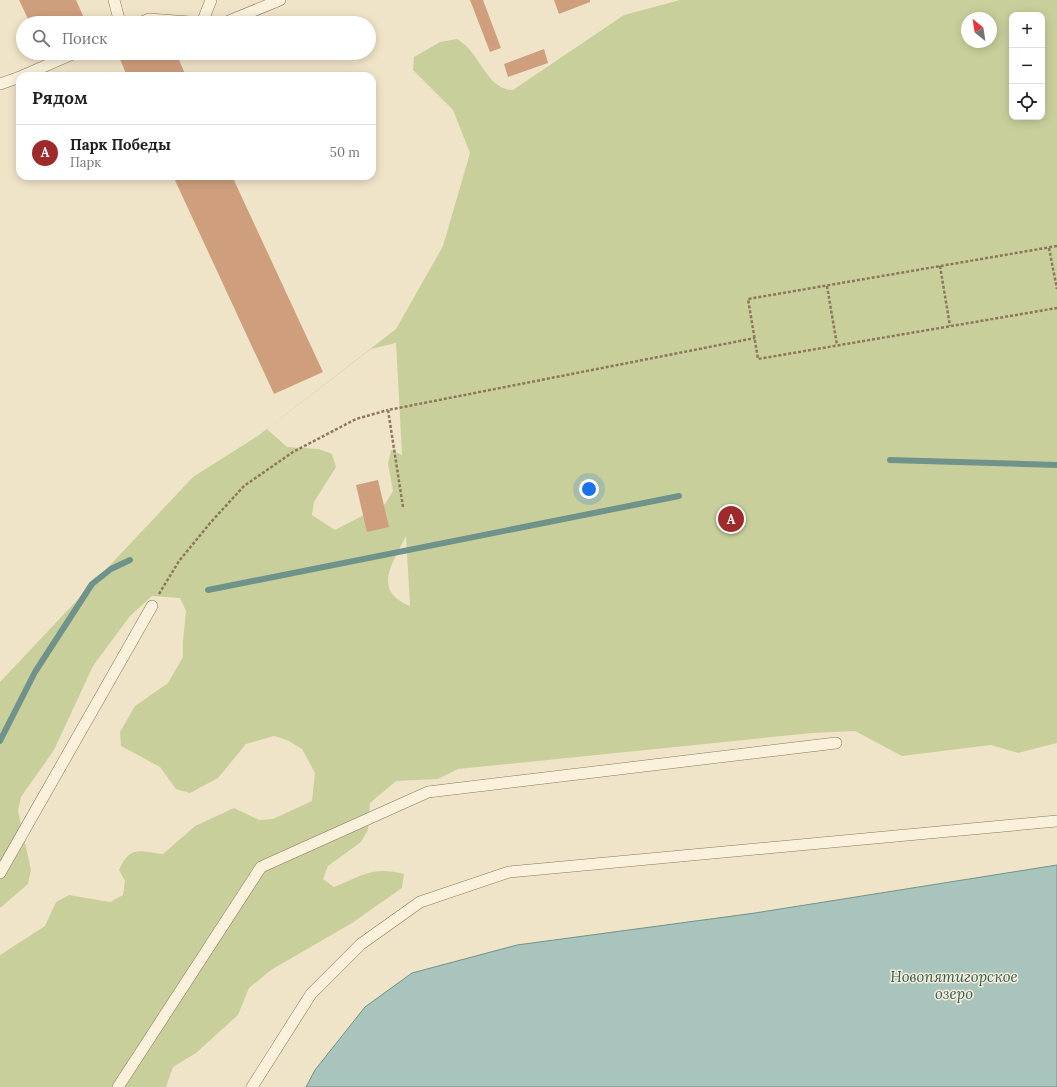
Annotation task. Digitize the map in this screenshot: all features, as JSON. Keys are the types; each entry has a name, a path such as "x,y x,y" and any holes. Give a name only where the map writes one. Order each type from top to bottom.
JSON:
{"lane":[{"path":"114,0 118,16"},
{"path":"205,16 211,0"},
{"path":"241,16 280,0"},
{"path":"30,72 59,60"},
{"path":"0,84 16,78"},
{"path":"0,873 152,606"},
{"path":"118,1087 261,867 428,792 836,744"},
{"path":"252,1087 311,994 360,944 420,902 509,872 1057,821"}],"path":[{"path":"1057,246 748,299 758,359 1057,308"},
{"path":"1049,248 1057,289"},
{"path":"940,266 950,326"},
{"path":"827,286 837,345"},
{"path":"152,606 179,561 211,522 244,486 293,452 356,419 388,410 754,338"},
{"path":"388,410 403,507"}],"green space":[{"path":"680,0 1057,0 1057,743 1018,753 991,745 902,756 855,731 812,733 458,769 438,779 396,781 370,803 368,830 361,842 328,866 323,879 334,887 368,873 384,871 393,872 404,874 402,888 352,923 271,970 249,988 238,1015 196,1053 173,1067 166,1087 0,1087 0,955 45,926 56,902 69,895 110,902 123,895 125,881 119,870 123,862 131,853 141,851 163,854 195,826 234,808 259,820 273,819 312,801 315,773 302,749 287,740 274,736 246,744 218,778 190,793 176,789 160,767 121,746 120,732 135,706 168,683 183,657 186,611 180,598 152,596 130,616 93,666 54,750 21,797 18,811 31,870 28,884 0,908 0,682 193,477 259,435 396,329 443,246 470,153 453,110 413,70 414,57 440,42 457,39 474,55 493,81 505,89 513,90 624,15","holes":["396,343 402,455 391,450 388,464 393,491 385,504 335,530 312,515 314,502 336,467 332,454 319,449 287,447 267,429 371,349","406,536 410,606 398,600 391,592 388,584 388,575 391,566"]}],"water":[{"name":"Новопятигорское озеро","path":"1057,865 1057,1087 306,1087 315,1070 365,1007 412,973 517,945 755,913"}],"building":[{"path":"19,0 76,0 83,16 27,16"},
{"path":"470,0 483,0 501,48 490,52"},
{"path":"554,0 590,0 590,2 559,14"},
{"path":"544,49 548,63 508,77 504,64"},
{"path":"120,60 179,60 184,72 125,72"},
{"path":"175,180 234,180 323,372 274,394"},
{"path":"378,480 389,527 367,532 356,485"}],"waterway":[{"path":"890,460 1057,465"},
{"path":"208,590 679,496"},
{"path":"0,741 35,672 92,584 111,569 130,560"}],"place":[{"name":"Парк Победы","path":"731,519"}]}
